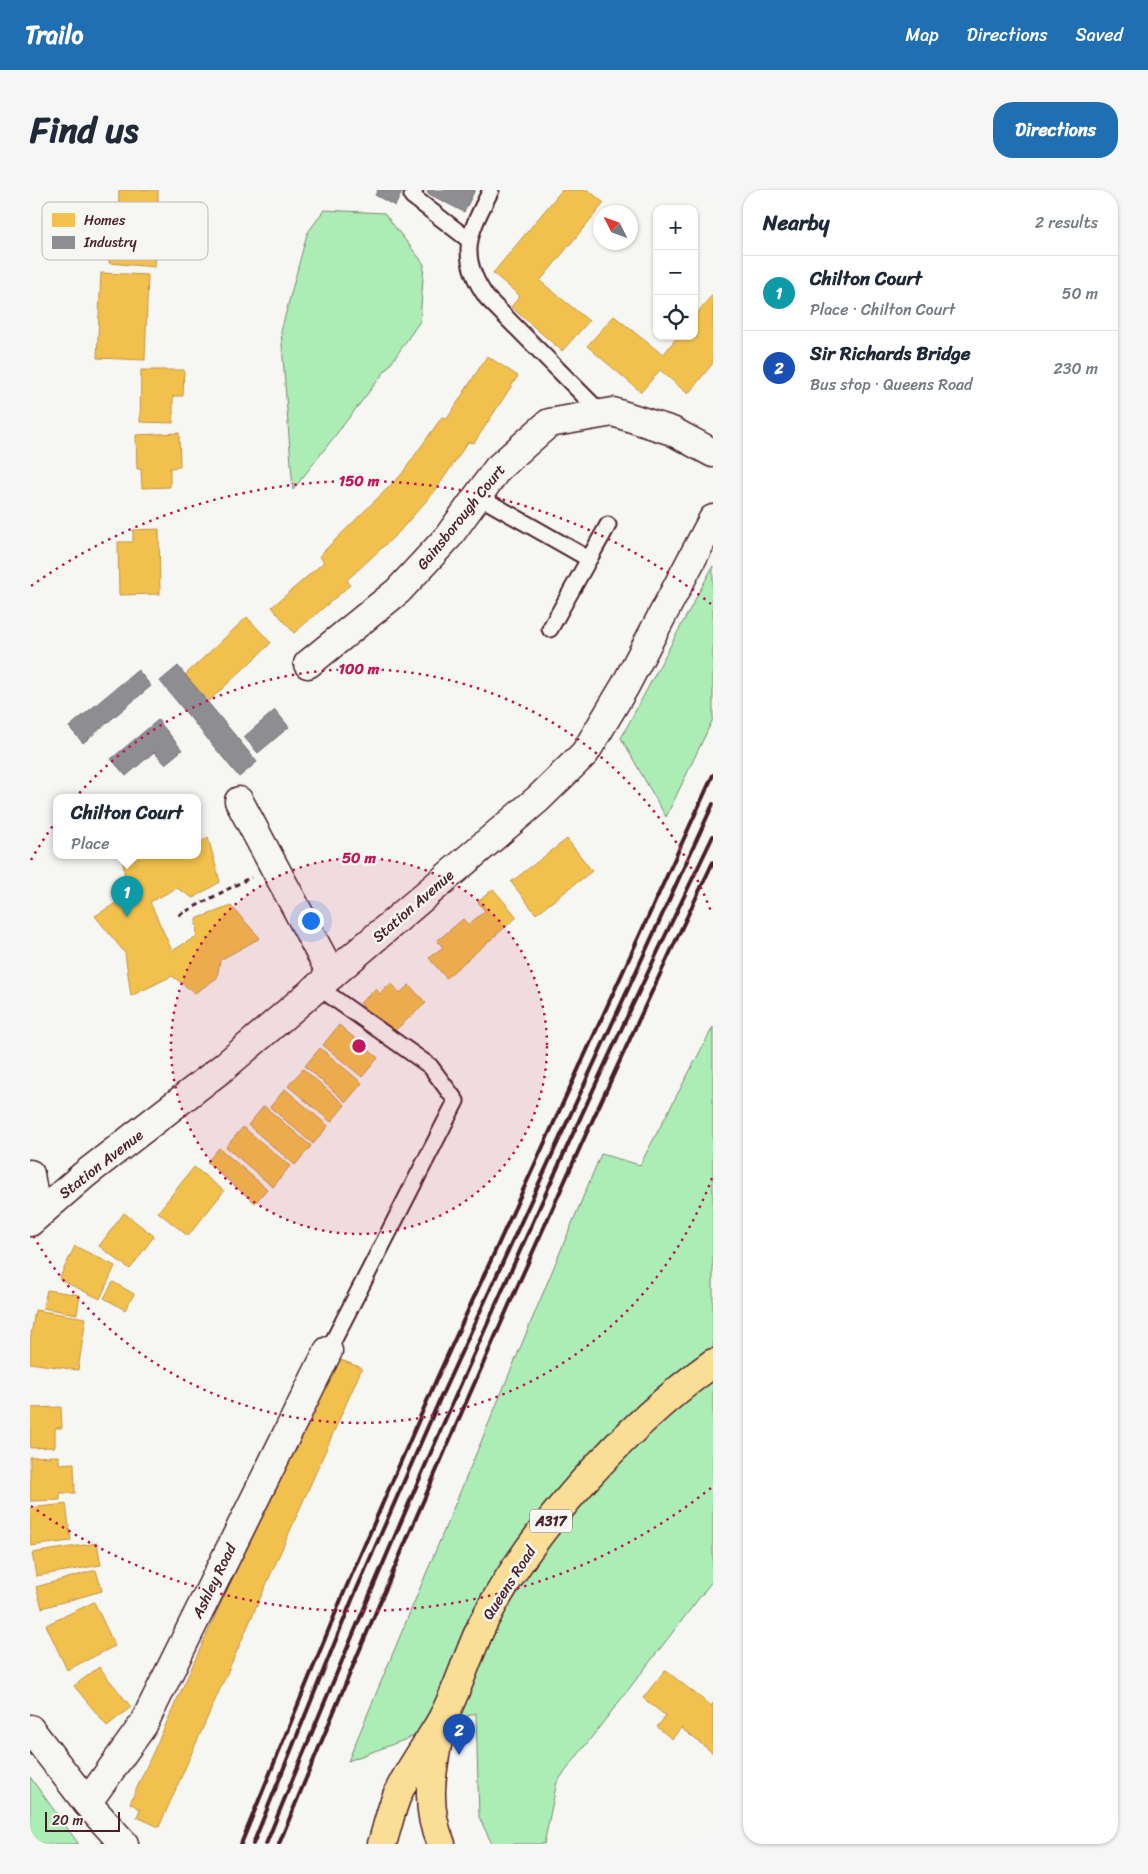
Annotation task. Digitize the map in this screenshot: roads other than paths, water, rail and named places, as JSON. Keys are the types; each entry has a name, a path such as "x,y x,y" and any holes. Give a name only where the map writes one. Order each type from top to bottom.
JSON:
{"main road":[{"name":"Queens Road","path":"382,1844 398,1794 419,1754 442,1718 483,1623 510,1576 549,1523 625,1438 683,1384 713,1363"},
{"name":"Queens Road","path":"441,1844 430,1807 431,1776 442,1718"}],"street":[{"name":"Gainsborough Court","path":"308,664 398,591 448,537 498,468 549,423 613,412 672,431 713,453"},
{"name":"Station Avenue","path":"32,1216 225,1066 538,799 586,754 625,686 713,519"},
{"path":"239,801 272,866 325,981"},
{"path":"30,1174 32,1216"},
{"name":"Ashley Road","path":"87,1803 143,1725 328,1351"},
{"path":"30,1729 87,1803 124,1844"}],"lane":[{"path":"415,190 412,196 469,240"},
{"path":"491,190 471,230 469,240 473,269 479,287 487,298 602,414"},
{"path":"478,496 589,559"},
{"path":"550,630 608,525"},
{"path":"325,981 430,1066 456,1101 328,1351"}],"railway":[{"path":"241,1844 342,1597 437,1378 713,775"},
{"path":"253,1844 352,1600 439,1401 713,804"},
{"path":"266,1844 426,1463 595,1085 713,836"},
{"path":"279,1844 330,1720 489,1350 599,1105 713,862"}],"place":[{"name":"Chilton Court","path":"127,917"},
{"name":"Sir Richards Bridge","path":"459,1755"}]}
